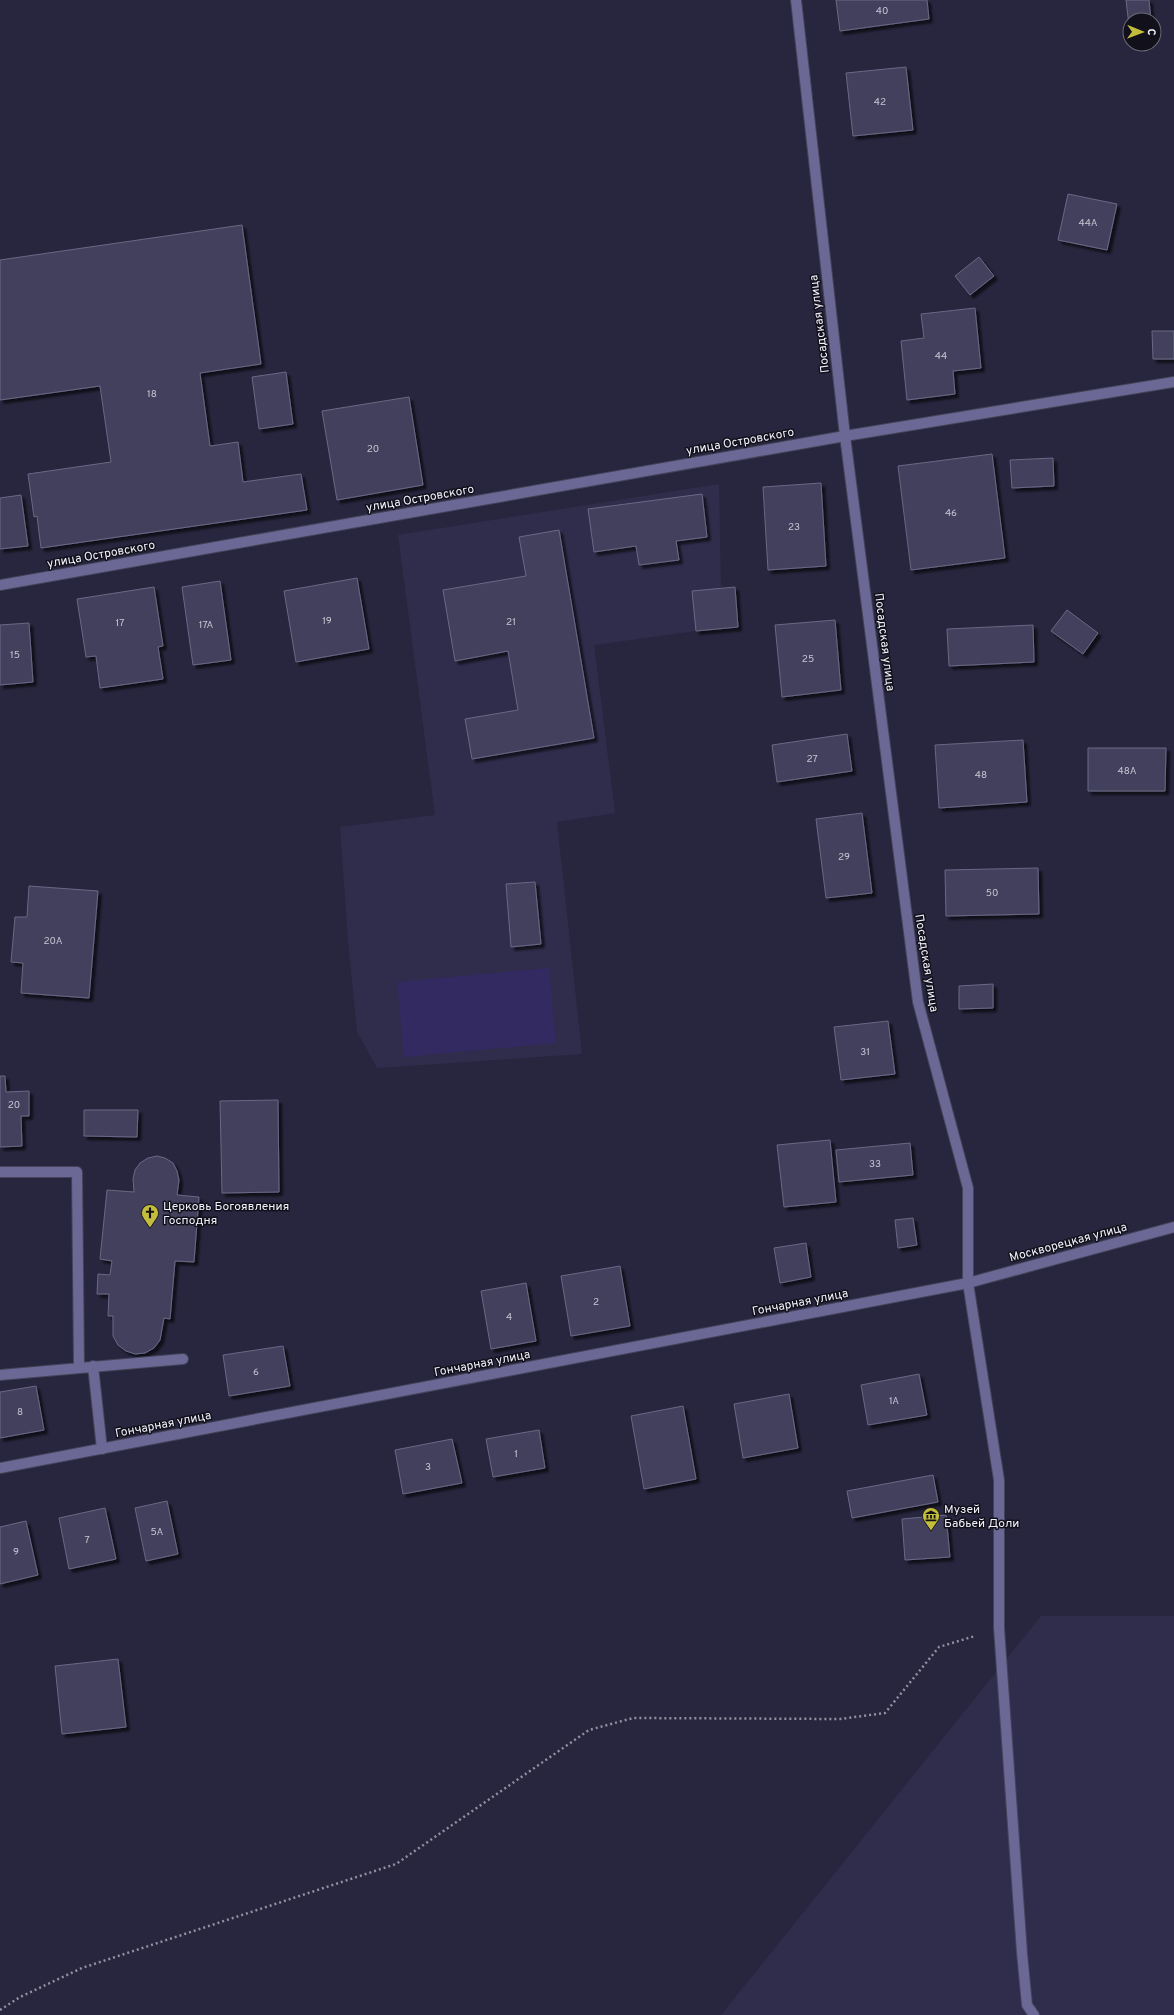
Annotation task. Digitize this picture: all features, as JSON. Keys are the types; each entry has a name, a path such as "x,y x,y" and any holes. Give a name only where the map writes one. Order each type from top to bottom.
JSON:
{"street":[{"name":"Посадская улица","path":"796,0 845,436 918,1002 968,1188 968,1283 999,1480 999,1628 1022,1953 1027,2005 1034,2015"},
{"name":"улица Островского","path":"0,585 845,436 1174,382"},
{"path":"0,1172 77,1172 79,1367"},
{"name":"Москворецкая улица","path":"968,1283 1174,1227"},
{"name":"Гончарная улица","path":"0,1468 968,1283"},
{"path":"0,1375 183,1359"},
{"path":"93,1366 102,1448"}],"path":[{"path":"0,2010 20,1997 82,1968 396,1864 589,1730 633,1718 840,1719 885,1713 939,1647 999,1628"}],"shaded area":[{"path":"719,484 721,589 735,587 738,627 696,631 594,645 615,813 557,822 582,1054 377,1068 357,1032 348,940 340,827 435,815 398,535"},
{"path":"549,968 556,1043 404,1057 397,982"},
{"path":"1041,1616 1174,1616 1174,2015 721,2015"}],"building":[{"path":"836,0 927,0 929,19 840,31"},
{"path":"1126,0 1149,0 1150,12 1127,12"},
{"path":"906,67 913,130 853,136 846,73"},
{"path":"1068,194 1117,204 1107,250 1058,240"},
{"path":"242,225 261,364 200,373 210,446 238,442 243,482 301,474 307,510 41,548 37,516 34,517 28,474 111,462 100,386 0,400 0,260"},
{"path":"979,257 994,276 970,295 955,276"},
{"path":"975,308 981,368 953,371 955,394 907,400 901,341 924,338 921,314"},
{"path":"1152,331 1174,331 1174,359 1153,359"},
{"path":"286,372 293,424 259,429 252,377"},
{"path":"409,397 423,485 337,500 322,411"},
{"path":"992,454 1005,558 911,570 898,466"},
{"path":"1053,458 1054,486 1012,488 1010,460"},
{"path":"821,483 826,566 768,570 763,487"},
{"path":"702,494 707,537 676,541 679,560 639,565 636,546 594,552 588,509"},
{"path":"21,495 28,546 0,549 0,498"},
{"path":"559,530 594,738 472,759 465,719 518,710 508,651 455,661 443,590 526,576 519,537"},
{"path":"357,578 369,649 296,662 284,591"},
{"path":"220,581 231,660 193,665 182,587"},
{"path":"154,587 163,646 158,647 163,679 100,688 96,656 86,657 77,599"},
{"path":"735,587 738,627 696,631 692,591"},
{"path":"1067,610 1098,633 1083,654 1051,631"},
{"path":"835,620 841,690 782,697 775,625"},
{"path":"29,623 33,682 0,685 0,625"},
{"path":"1033,625 1034,662 949,666 947,629"},
{"path":"847,734 852,771 777,782 772,745"},
{"path":"1023,740 1027,802 939,808 935,745"},
{"path":"1088,748 1166,748 1165,791 1088,791"},
{"path":"862,813 872,893 826,898 816,819"},
{"path":"1038,868 1039,914 946,916 945,870"},
{"path":"535,882 541,944 511,947 506,884"},
{"path":"29,886 98,891 89,998 21,993 23,963 11,962 15,917 27,917"},
{"path":"993,984 993,1008 959,1009 959,986"},
{"path":"888,1021 895,1074 841,1080 834,1027"},
{"path":"0,1076 5,1076 6,1092 29,1091 29,1116 21,1116 22,1146 0,1147"},
{"path":"278,1100 279,1192 222,1193 220,1101"},
{"path":"84,1110 138,1110 137,1137 84,1136"},
{"path":"830,1140 836,1202 784,1207 777,1145"},
{"path":"910,1143 913,1175 839,1182 836,1150"},
{"name":"Церковь Богоявления Господня","path":"157,1156 165,1158 173,1163 179,1180 177,1195 199,1197 194,1262 175,1261 170,1319 164,1318 160,1340 154,1348 145,1353 135,1354 126,1351 118,1345 113,1336 113,1316 108,1316 109,1294 97,1294 98,1274 110,1275 112,1261 100,1259 107,1190 134,1192 133,1179 135,1170 140,1163 148,1158"},
{"path":"913,1218 917,1245 898,1248 895,1220"},
{"path":"806,1243 811,1277 780,1283 774,1248"},
{"path":"620,1266 630,1326 571,1336 561,1276"},
{"path":"526,1283 536,1341 491,1349 481,1291"},
{"path":"283,1346 290,1386 229,1396 223,1355"},
{"path":"919,1374 927,1415 868,1425 861,1385"},
{"path":"36,1386 44,1430 0,1438 0,1392"},
{"path":"789,1394 798,1448 743,1458 734,1404"},
{"path":"683,1406 696,1479 644,1489 631,1416"},
{"path":"539,1430 545,1468 493,1477 486,1439"},
{"path":"452,1439 462,1483 403,1494 395,1450"},
{"path":"933,1475 938,1502 852,1518 847,1491"},
{"path":"167,1501 178,1554 146,1561 135,1508"},
{"path":"105,1508 116,1559 69,1569 59,1518"},
{"path":"946,1515 950,1557 905,1560 902,1519"},
{"path":"26,1521 38,1575 0,1584 0,1527"},
{"path":"118,1659 126,1727 62,1734 55,1666"}],"place":[{"name":"Церковь Богоявления Господня","path":"150,1228"},
{"name":"Музей Бабьей Доли","path":"931,1531"}]}
